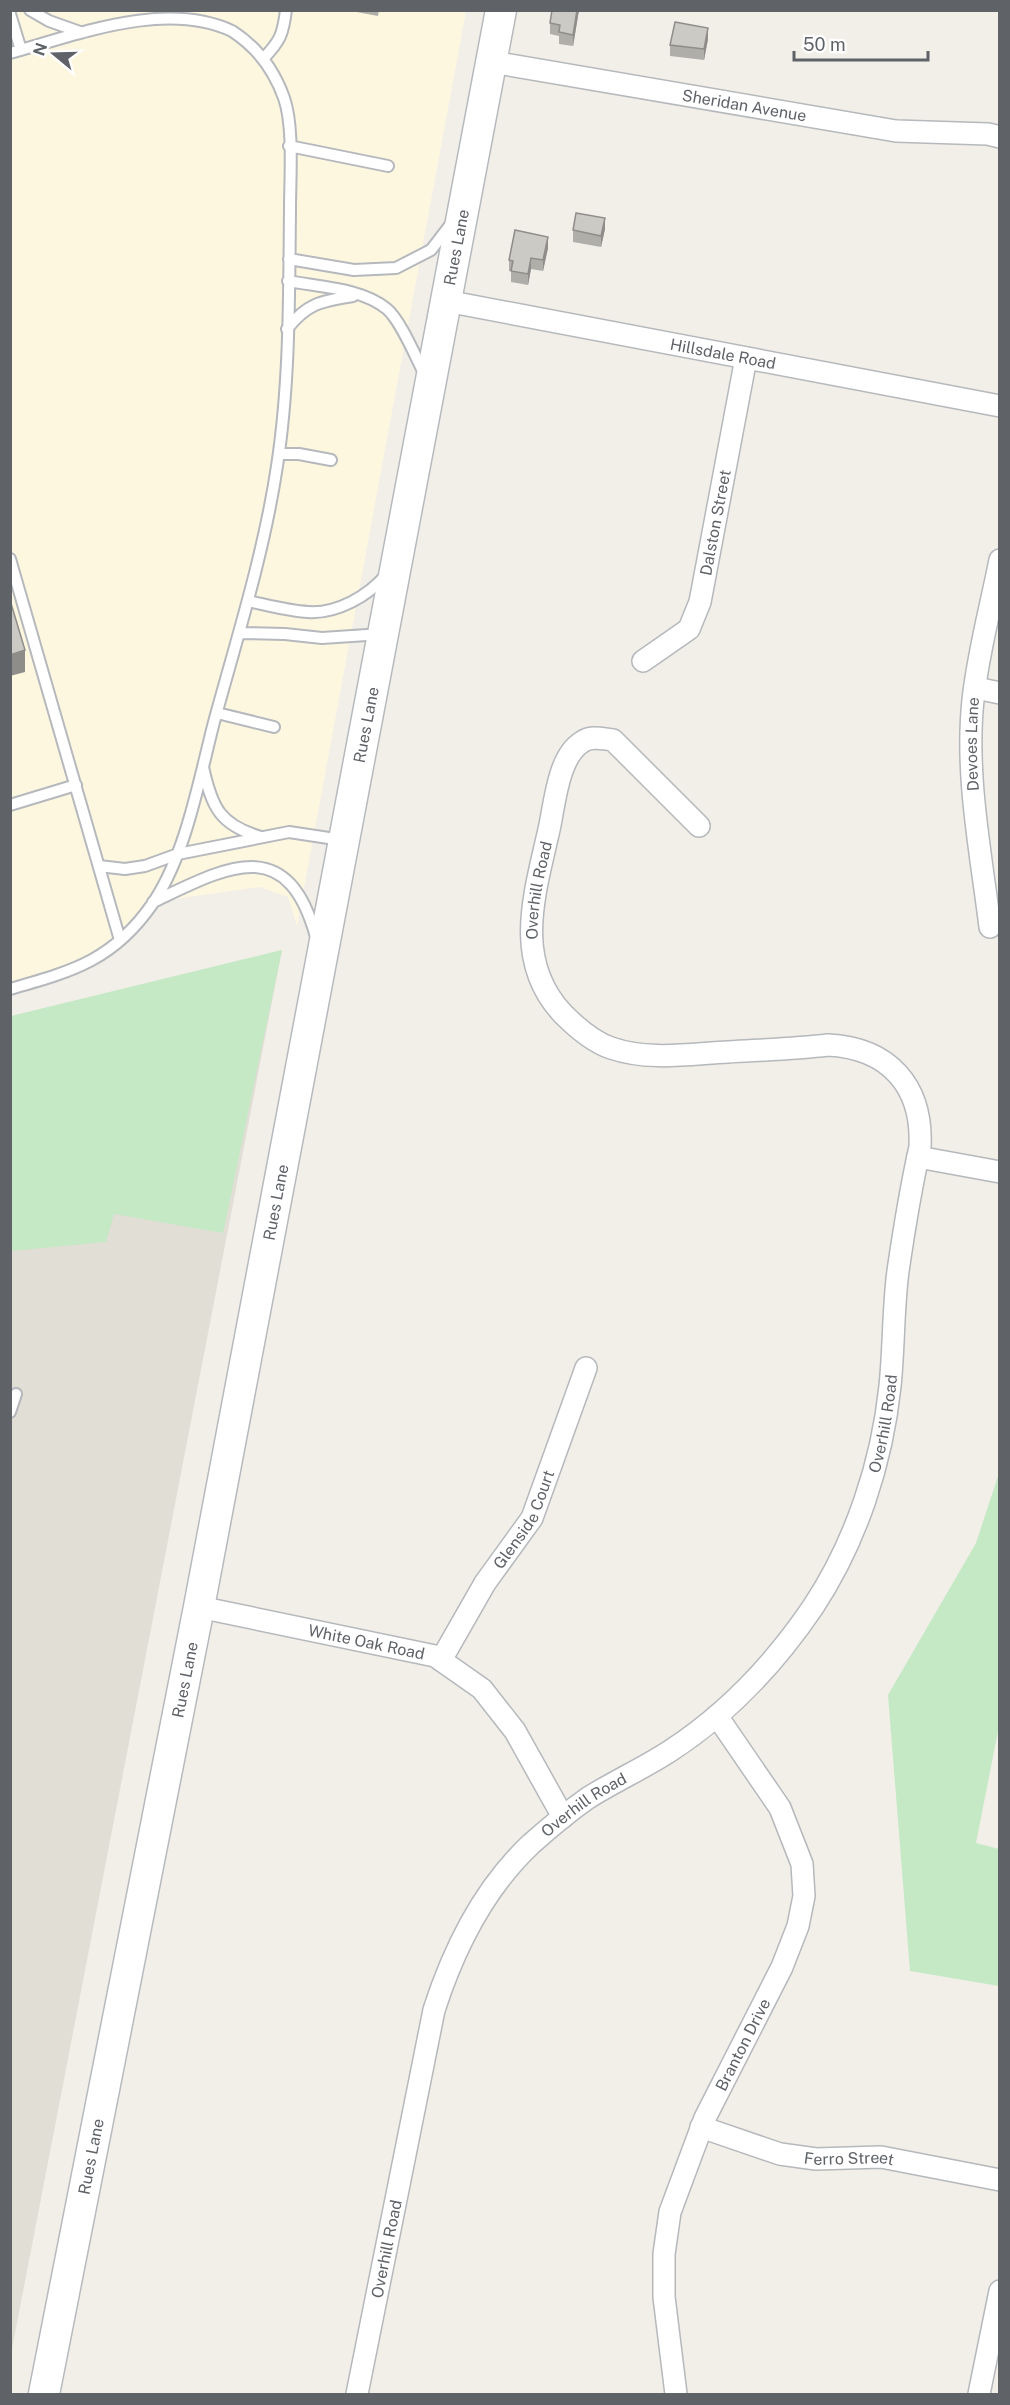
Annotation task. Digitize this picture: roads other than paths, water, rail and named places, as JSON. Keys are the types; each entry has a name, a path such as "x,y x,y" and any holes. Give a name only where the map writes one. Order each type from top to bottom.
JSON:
{"main road":[{"name":"Rues Lane","path":"44,2394 199,1607 501,10"}],"street":[{"name":"Sheridan Avenue","path":"492,62 896,131 988,134 999,137"},
{"name":"Hillsdale Road","path":"446,301 999,406"},
{"name":"Dalston Street","path":"643,661 689,629 700,602 746,358"},
{"name":"Devoes Lane","path":"990,927 973,782 971,743 975,688 999,560"},
{"path":"975,688 999,693"},
{"name":"Overhill Road","path":"357,2394 434,2010 446,1973 462,1938 481,1905 530,1845 590,1798 670,1751 717,1716 750,1686 784,1647 814,1605 840,1560 861,1513 876,1464 886,1413 898,1272 921,1128 918,1110 911,1093 895,1071 881,1059 846,1046 828,1045 648,1057 634,1055 597,1041 575,1026 556,1006 542,984 533,958 530,932 532,905 560,777 570,754 582,741 595,738 612,740 699,826"},
{"path":"918,1157 999,1172"},
{"name":"Glenside Court","path":"441,1660 485,1583 532,1518 586,1368"},
{"name":"White Oak Road","path":"199,1607 435,1656 482,1689 515,1731 563,1817"},
{"name":"Branton Drive","path":"676,2394 664,2297 664,2254 670,2212 701,2127 782,1967 798,1926 804,1896 802,1864 780,1808 717,1716"},
{"name":"Ferro Street","path":"701,2127 780,2154 816,2159 881,2157 999,2180"},
{"path":"979,2394 999,2290"}],"lane":[{"path":"30,10 49,21 80,32"},
{"path":"263,59 283,34 286,10"},
{"path":"10,14 16,52 142,13 188,14 231,30 255,49 263,59 285,101 289,146 286,390 279,454 248,601 178,854 153,902 120,940 91,962 70,972 10,989"},
{"path":"289,146 388,166"},
{"path":"289,259 354,270 396,268 431,250 464,208"},
{"path":"288,281 361,295 388,310 404,335 430,386"},
{"path":"287,330 300,313 324,301 361,295"},
{"path":"279,454 299,454 331,460"},
{"path":"10,559 120,940"},
{"path":"248,601 310,613 343,607 377,585 397,563"},
{"path":"239,633 322,638 384,634"},
{"path":"217,713 274,727"},
{"path":"203,765 210,798 221,816 241,831 264,838"},
{"path":"10,805 76,785"},
{"path":"99,866 125,869 145,866 178,854 289,832 344,840"},
{"path":"153,902 215,872 240,867 264,867 286,878 300,897 311,918 322,958"},
{"path":"10,1412 16,1394"}]}
